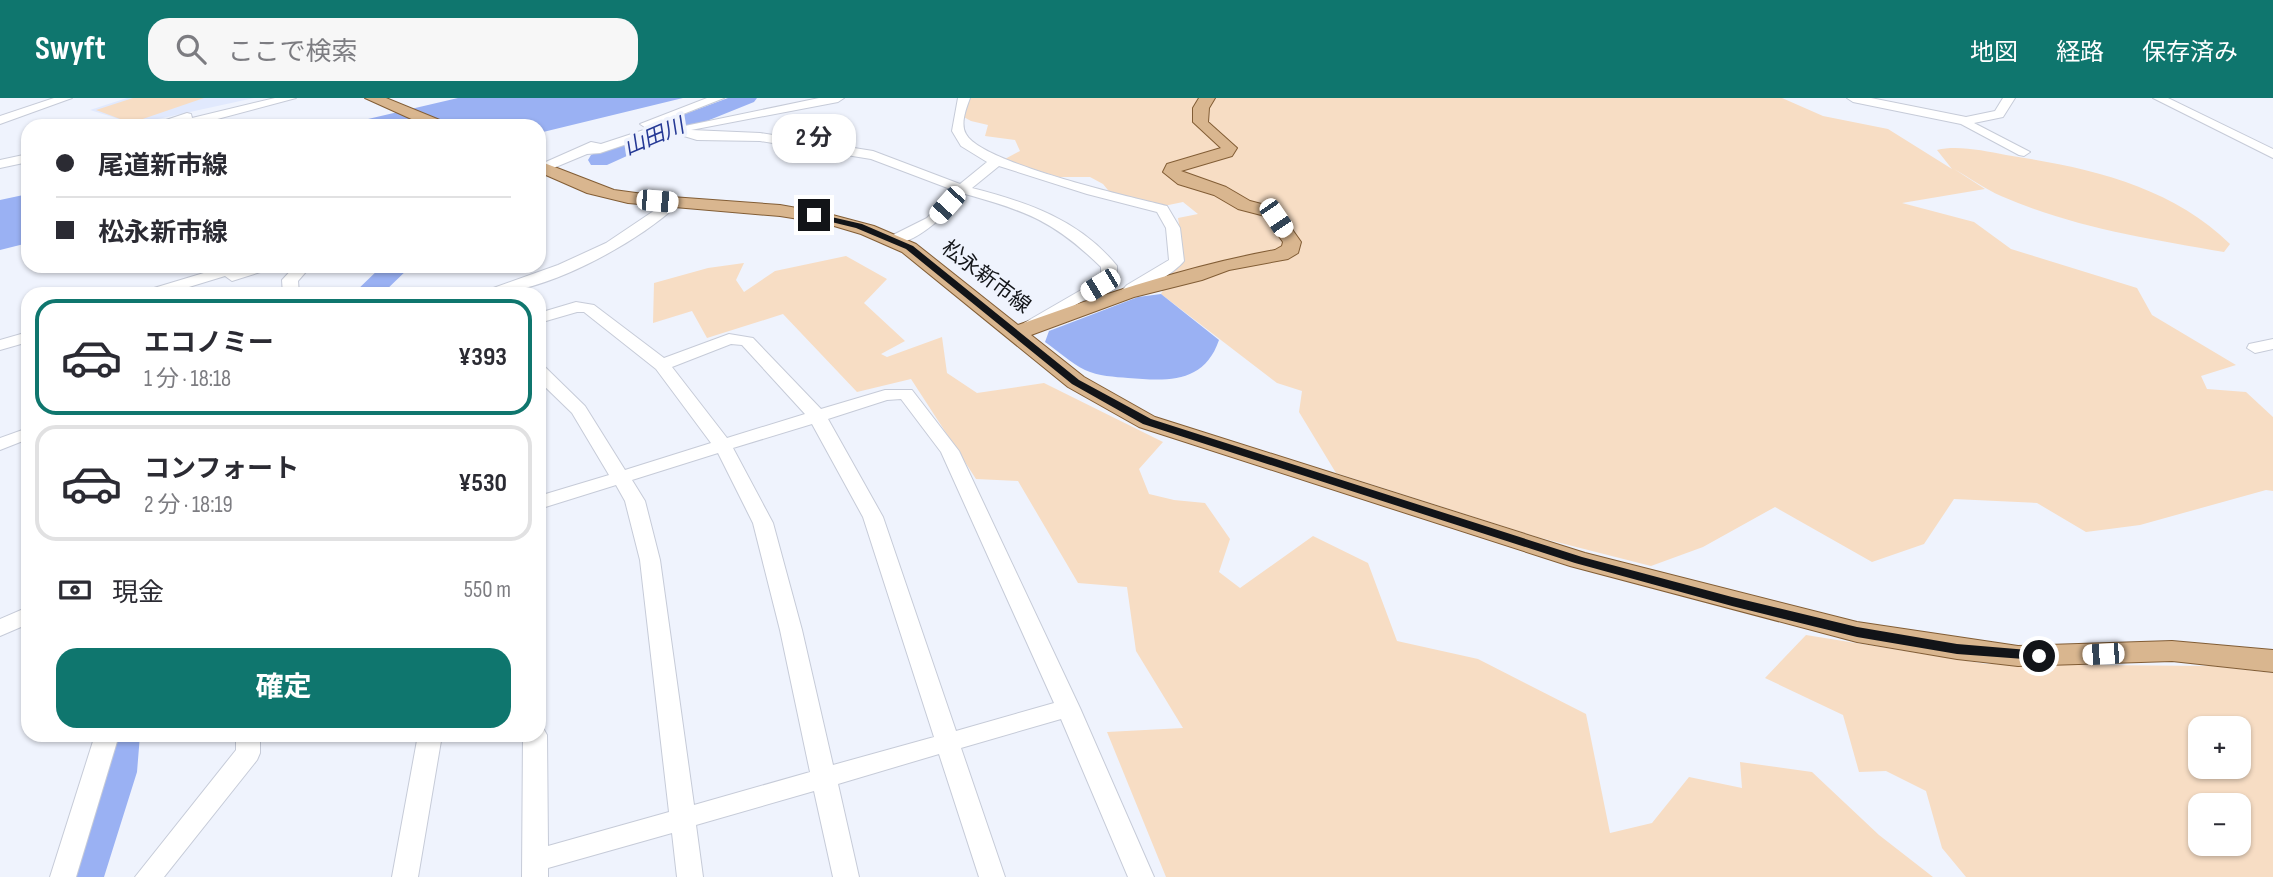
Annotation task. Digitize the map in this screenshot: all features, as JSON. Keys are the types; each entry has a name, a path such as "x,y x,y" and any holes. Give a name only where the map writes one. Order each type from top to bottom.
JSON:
{"main road":[{"path":"373,98 424,119"},
{"name":"松永新市線","path":"546,170 612,195 799,212 859,226 909,248 1017,333 1127,293 1195,276 1225,265 1281,255 1291,249 1293,242 1270,212 1244,205 1220,191 1184,180 1171,172 1181,164 1226,153 1229,148 1225,142 1204,128 1199,116 1207,98"},
{"path":"1017,333 1076,382 1147,422 1579,560 1720,598 1857,632 1981,652 2018,656 2172,651 2273,661"}],"street":[{"path":"0,107 29,98"},
{"path":"0,120 66,98"},
{"path":"180,119 260,98"},
{"path":"204,119 290,98"},
{"path":"546,166 622,133 718,98"},
{"path":"675,129 838,98"},
{"path":"964,98 957,116 957,135 961,141 994,160 1092,191 1162,209 1173,228 1177,261 1157,278 1133,287 1127,293"},
{"path":"1839,98 1898,103"},
{"path":"1853,98 1898,103 1966,121 1998,114 2009,98"},
{"path":"2159,98 2273,154"},
{"path":"1966,121 1966,124 2024,152"},
{"path":"584,150 595,150 659,128 675,129 697,136 760,137 873,155 962,189 1017,204 1057,222 1082,240 1109,266 1109,277 1100,285 1017,333"},
{"path":"0,158 21,156"},
{"path":"0,164 21,157"},
{"path":"894,240 932,221 962,189 993,164 994,160"},
{"path":"546,272 622,241 658,217 673,202"},
{"path":"173,287 220,273"},
{"path":"198,287 242,273"},
{"path":"508,287 543,273"},
{"path":"546,316 576,307 588,308 662,365 723,446 763,523 792,630 846,877"},
{"path":"0,336 21,330"},
{"path":"0,345 21,339"},
{"path":"662,365 729,339 747,341 817,416 873,517 992,877"},
{"path":"2255,348 2273,344"},
{"path":"546,378 579,410 635,501 650,560 690,877"},
{"path":"546,501 885,395 906,394 950,452 1068,708 1141,877"},
{"path":"0,444 21,436"},
{"path":"0,628 21,618"},
{"path":"535,742 535,869 683,818 1068,708"},
{"path":"63,877 105,742"},
{"path":"148,877 248,753 248,742"},
{"path":"405,877 429,742"}],"shaded area":[{"path":"127,98 254,98 158,119 119,119 90,110"},
{"path":"133,98 204,98 143,119 120,119 96,110"},
{"path":"966,98 1782,98 1823,116 1888,129 1952,169 1937,150 1980,150 2066,166 2126,182 2181,207 2230,244 2224,252 2083,224 2001,196 1954,169 1985,189 1902,203 1974,222 2011,249 2137,288 2152,315 2236,365 2201,376 2207,389 2246,392 2273,417 2273,491 2266,490 2140,525 2086,532 2037,503 1954,499 1924,544 1872,562 1775,507 1703,547 1651,566 1537,537 1336,473 1299,412 1302,391 1277,383 1161,294 1183,250 1178,218 1198,214 1183,202 1159,207 1112,195 1103,184 1090,177 1059,177 1003,160 1020,151 1015,140 985,136 988,125 960,115"},
{"path":"846,256 887,279 864,303 905,341 881,354 887,357 942,337 947,373 977,393 1044,383 1163,442 1139,469 1149,494 1205,503 1230,539 1219,572 1240,588 1313,536 1368,563 1397,641 1478,659 1586,714 1610,833 1652,823 1689,777 1742,788 1740,762 1812,772 1879,835 1933,877 1166,877 1107,732 1183,728 1136,651 1127,587 1078,583 1018,481 976,479 911,379 857,392 783,314 707,338 692,311 653,323 654,283 708,268 744,263 736,280 744,292 775,271"},
{"path":"1806,635 1986,664 2213,666 2273,673 2273,877 1966,877 1942,848 1926,791 1886,771 1859,772 1843,715 1765,678"}],"water":[{"path":"458,98 683,98 546,131 546,119 368,119"},
{"path":"21,196 21,245 0,250 0,200"},
{"path":"1161,294 1219,340 1204,365 1182,377 1157,380 1101,375 1080,367 1045,342 1049,331 1138,297"}],"waterway":[{"name":"山田川","path":"599,160 674,126 747,98"},
{"name":"山田川","path":"374,287 390,273"},
{"name":"山田川","path":"79,877 86,866 116,772 118,742"}],"route":[{"path":"814,215 859,226 909,248 1076,382 1147,422 1579,560 1732,601 1857,632 1957,649 2039,656"}]}
